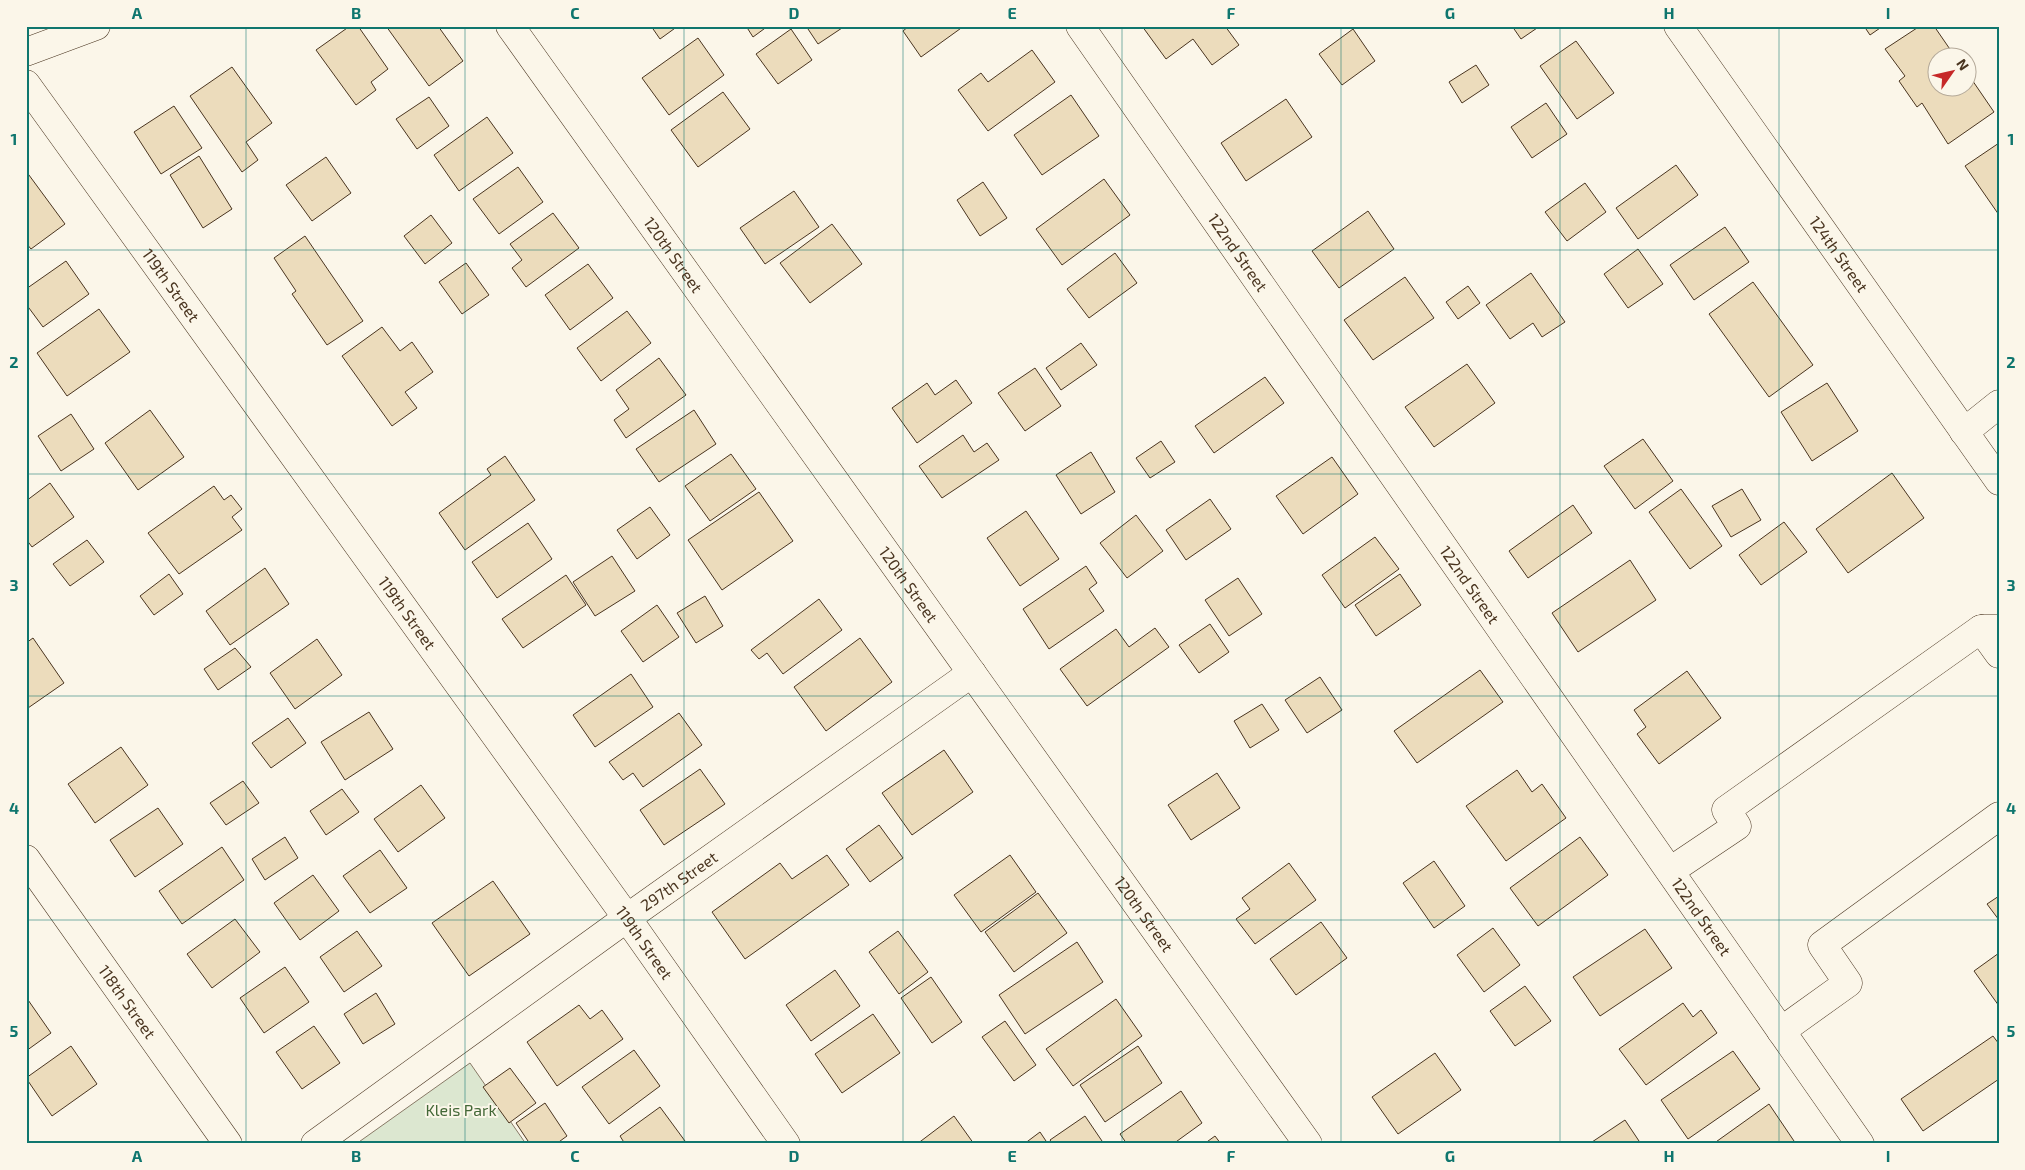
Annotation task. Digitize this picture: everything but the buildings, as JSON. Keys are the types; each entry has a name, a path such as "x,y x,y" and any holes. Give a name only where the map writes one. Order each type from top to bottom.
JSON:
{"street":[{"path":"26,52 96,26"},
{"name":"120th Street","path":"510,26 1308,1144"},
{"name":"122nd Street","path":"1080,26 1860,1144"},
{"name":"124th Street","path":"1678,26 1999,481"},
{"name":"119th Street","path":"26,84 627,918 786,1144"},
{"path":"1964,432 1999,404"},
{"path":"1670,871 1737,826 1726,810 1990,629 1999,654"},
{"name":"297th Street","path":"315,1144 627,918 972,673"},
{"path":"1781,1031 1848,983 1822,945 1999,816"},
{"name":"118th Street","path":"26,859 228,1144"}],"green space":[{"name":"Kleis Park","path":"470,1063 526,1144 356,1144"}]}
